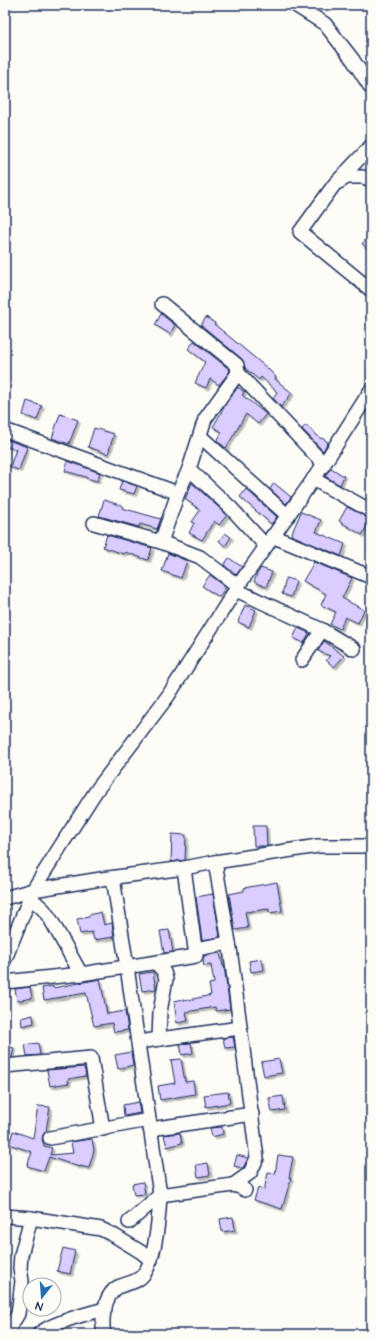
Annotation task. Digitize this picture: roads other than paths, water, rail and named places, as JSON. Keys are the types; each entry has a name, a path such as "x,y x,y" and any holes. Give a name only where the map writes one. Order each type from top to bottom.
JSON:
{"street":[{"path":"294,5 325,24 354,60 371,88"},
{"path":"371,146 334,185 300,232 371,290"},
{"path":"334,185 348,176 363,177 371,180"},
{"path":"162,304 237,365 238,373 324,464"},
{"path":"161,542 178,494 189,469 205,419 238,373"},
{"path":"5,959 32,893 96,791 168,696 237,588 324,464 371,390"},
{"path":"5,430 178,494"},
{"path":"200,436 288,516"},
{"path":"189,469 269,541 371,577"},
{"path":"313,479 371,511"},
{"path":"94,523 161,542 200,557 237,588 322,630 354,648"},
{"path":"302,660 322,630"},
{"path":"5,898 113,878 318,846 371,846"},
{"path":"215,862 229,943 257,1158 250,1173 233,1185"},
{"path":"5,982 156,964 196,956 184,868"},
{"path":"104,1334 105,1309 108,1298 112,1292 119,1287 136,1281 143,1275 151,1260 158,1231 160,1195 113,878"},
{"path":"32,893 51,920 81,974"},
{"path":"196,949 229,943"},
{"path":"156,964 164,972 166,979 160,1012 159,1039"},
{"path":"138,1042 240,1028"},
{"path":"5,1066 91,1058 104,1129"},
{"path":"50,1138 104,1129 252,1114"},
{"path":"129,1222 160,1195 233,1185 245,1190"},
{"path":"5,1216 31,1218 101,1229 141,1252 151,1260"},
{"path":"6,1334 18,1314 22,1282 20,1268 21,1255 31,1218"},
{"path":"40,1334 51,1326 84,1314 105,1309"}]}
